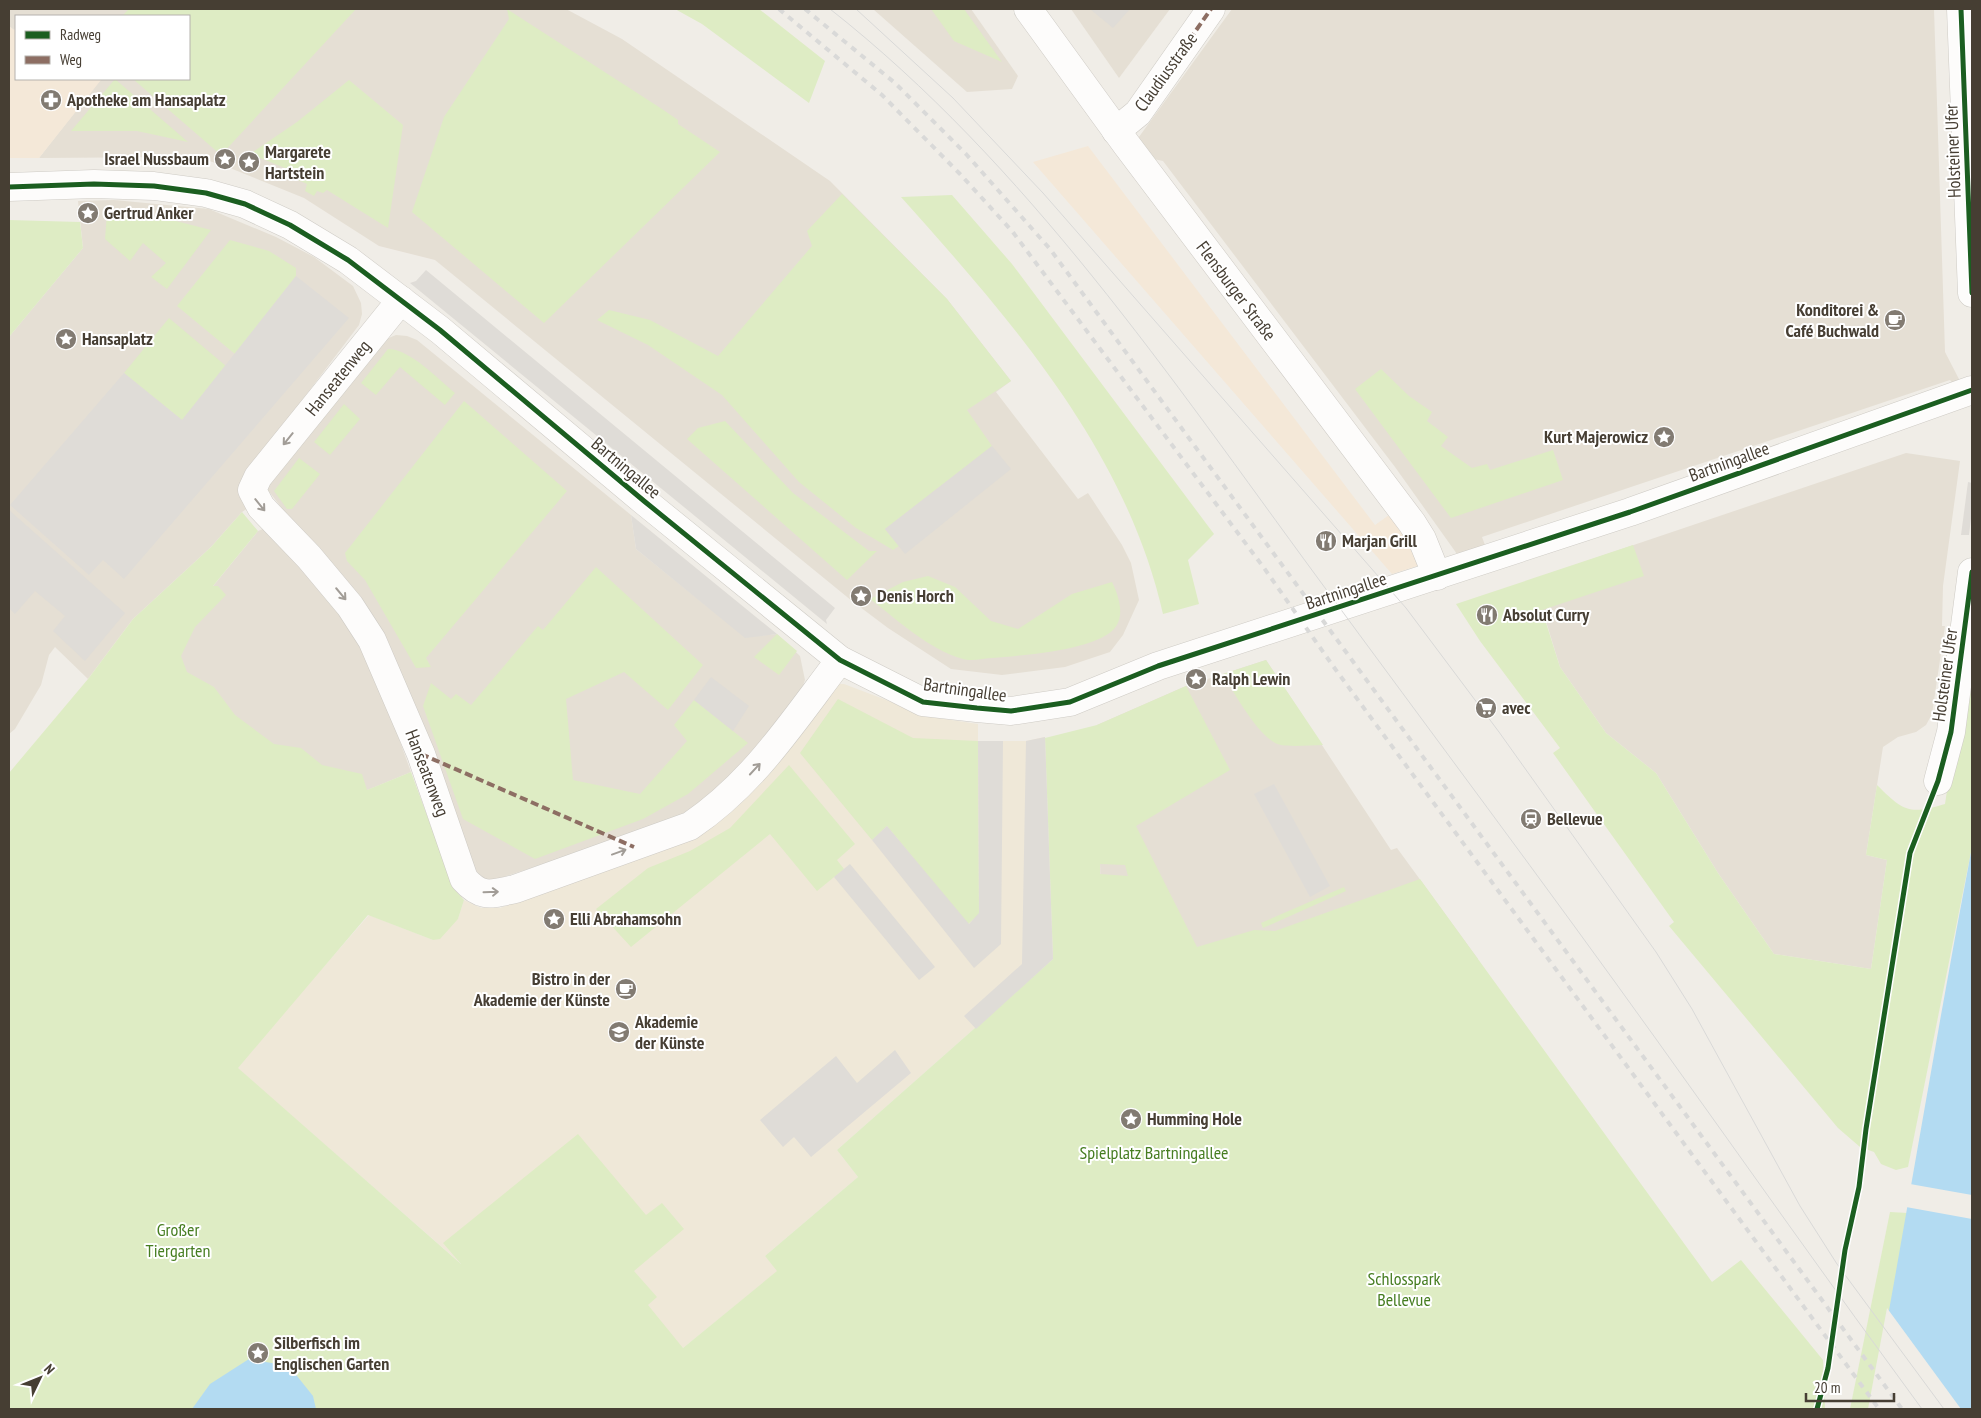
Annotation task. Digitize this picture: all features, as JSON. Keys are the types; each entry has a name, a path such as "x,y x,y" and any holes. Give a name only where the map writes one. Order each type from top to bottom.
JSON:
{"street":[{"name":"Flensburger Straße","path":"1028,9 1116,131 1412,523 1422,539 1437,576"},
{"name":"Claudiusstraße","path":"1116,131 1138,114 1211,9"},
{"name":"Holsteiner Ufer","path":"1961,9 1972,293"},
{"name":"Bartningallee","path":"9,187 94,184 154,186 206,193 245,204 290,224 319,241 401,300 840,660 923,702 1011,711 1070,702 1158,666 1630,512 1972,390"},
{"name":"Hanseatenweg","path":"401,300 258,477 252,490 261,507 309,557 350,606 372,640 421,754 464,879 474,890 488,895 515,889 690,826 728,797 773,751 840,660"},
{"name":"Holsteiner Ufer","path":"1938,781 1951,732 1972,572"}],"shaded area":[{"path":"9,9 566,9 622,39 830,181 947,299 1011,381 996,392 1078,499 1088,493 1122,545 1131,563 1139,600 1123,635 1110,652 1065,667 1002,675 951,669 888,628 852,601 435,260 379,246 304,198 206,160 180,157 39,158 100,80 190,80 190,15 15,15 15,28 14,30 9,26"},
{"path":"873,9 971,9 1018,76 1012,89 967,92"},
{"path":"1071,9 1170,9 1119,78"},
{"path":"1090,9 1130,9 1113,28"},
{"path":"1232,9 1934,9 1945,352 1961,383 1954,385 1950,380 1482,537 1485,545 1457,554 1395,467 1163,161 1149,158 1136,141"},
{"path":"9,26 14,30 15,28 15,80 101,80 39,158 9,158"},
{"path":"1088,146 1375,525 1389,515 1424,564 1392,574 1033,162"},
{"path":"114,200 209,209 276,237 314,257 353,286 361,303 362,314 359,325 249,470 251,506 242,512 211,547 133,619 88,679 55,647 49,655 41,685 15,729 9,734 9,337 83,248 78,201"},
{"path":"426,270 835,608 826,620 827,624 410,283 416,281"},
{"path":"296,276 349,318 124,579 103,560 89,575 10,505 124,373 182,420"},
{"path":"396,335 407,336 417,340 631,515 636,549 745,637 777,634 800,656 805,680 799,696 776,727 714,793 670,822 494,880 484,879 471,865 437,767 388,641 365,603 295,525 267,489 271,479 379,342"},
{"path":"992,446 1011,469 905,554 885,529"},
{"path":"1906,453 1960,461 1943,586 1942,626 1945,626 1932,714 1926,725 1916,732 1898,737 1883,747 1866,855 1887,860 1871,969 1774,954 1718,873 1656,773 1606,733 1560,667 1533,579"},
{"path":"1968,482 1972,483 1972,510 1969,535 1961,535"},
{"path":"9,510 125,613 85,661 53,631 65,616 35,591 15,614 9,608"},
{"path":"631,515 777,634 745,638 636,549"},
{"path":"268,527 365,645 411,772 336,803 156,656 258,531"},
{"path":"1266,660 1391,850 1397,848 1478,959 1103,998 1097,725 1186,686"},
{"path":"711,677 749,706 733,731 694,700"},
{"name":"Akademie der Künste","path":"837,684 844,684 931,717 978,724 978,741 1026,741 1045,737 1053,959 837,1150 858,1177 765,1256 778,1271 683,1348 466,1268 236,1067 369,915 433,940 458,919 464,900 481,908 500,908 683,843 710,828 737,807 787,752"},
{"path":"1045,737 1053,959 976,1029 964,1016 1022,964 1026,741"},
{"path":"978,741 1003,741 1001,944 974,968 872,840 887,826 969,924 979,913"},
{"path":"1274,784 1330,886 1310,897 1254,794"},
{"path":"850,864 935,967 919,980 834,877"},
{"path":"895,1050 911,1073 811,1157 794,1137 783,1147 760,1120 836,1056 857,1083"}],"green space":[{"path":"129,9 356,9 221,155 134,80 190,80 190,15 123,15"},
{"path":"507,9 662,109 678,120 678,124 720,152 544,323 412,212 444,117 509,19"},
{"path":"675,9 759,9 825,61 809,103 702,24"},
{"path":"931,9 964,9 1002,62 954,41"},
{"path":"114,80 116,80 188,142 137,131 71,131"},
{"path":"349,80 403,125 388,228 327,190 323,193 317,191 314,196 305,191 307,184 298,180 300,174 250,154 297,122"},
{"path":"842,194 947,299 1011,381 967,410 992,446 885,529 899,546 893,550 856,528 799,482 722,395 648,345 597,320 609,310 650,320 718,356 812,246 807,231"},
{"path":"952,195 1012,264 1214,534 1188,560 1199,604 1163,614 1146,554 1122,497 1093,442 1059,390 1022,339 901,197"},
{"path":"107,214 172,220 211,230 167,289 151,277 166,263 143,243 130,261 105,239"},
{"path":"9,220 80,222 83,248 9,337"},
{"path":"230,240 269,251 296,268 296,276 235,354 177,306"},
{"path":"169,318 226,366 182,420 124,373"},
{"path":"388,349 396,350 414,359 455,393 445,405 400,367 376,395 361,383"},
{"path":"1381,369 1409,396 1432,412 1427,421 1448,437 1441,446 1472,468 1487,464 1490,470 1553,450 1563,480 1451,518 1355,389"},
{"path":"464,401 567,491 426,658 431,667 416,668 365,580 347,561 345,553"},
{"path":"344,404 360,419 330,455 314,442"},
{"path":"725,421 793,493 869,551 877,551 847,580 687,439 698,428"},
{"path":"299,458 320,474 292,509 287,509 274,491"},
{"name":"Großer Tiergarten","path":"242,512 258,531 213,586 218,586 226,595 195,627 181,656 187,672 214,687 235,715 274,744 301,748 322,765 362,774 367,790 411,772 454,889 464,900 458,919 440,939 433,940 368,915 238,1068 461,1264 443,1243 578,1134 646,1215 662,1203 684,1229 634,1271 657,1297 648,1305 683,1348 777,1271 765,1256 858,1177 837,1150 1053,959 1045,738 1097,725 1186,686 1230,770 1136,826 1197,947 1254,930 1275,931 1420,879 1712,1282 1741,1260 1823,1360 1825,1409 9,1409 9,773 88,679 133,619 211,547","holes":["1100,864 1125,865 1128,876 1100,874"]},
{"path":"1633,545 1644,576 1542,610 1560,667 1606,733 1656,773 1718,873 1774,954 1871,969 1887,860 1866,855 1877,785 1900,805 1907,808 1915,810 1945,804 1972,626 1972,847 1908,1167 1896,1170 1881,1164 1874,1152 1860,1147 1838,1128 1669,926 1674,922 1553,753 1560,748 1480,641 1456,604"},
{"path":"596,567 703,665 668,710 624,672 566,699 573,780 640,794 687,741 674,725 694,700 748,743 688,794 643,819 535,859 463,819 423,706 431,683 451,699 456,694 471,705 538,626 543,630"},
{"path":"928,576 955,587 991,621 1018,629 1072,594 1112,582 1120,605 1120,618 1114,629 1104,636 1074,647 1057,651 967,660 938,649 870,599 903,582"},
{"path":"777,634 797,651 779,675 754,657"},
{"path":"1266,660 1323,745 1297,746 1281,745 1273,742 1256,726 1248,715 1223,674"},
{"path":"838,699 913,738 978,741 979,914 968,924 887,826 872,840 800,753"},
{"path":"789,765 855,844 837,860 844,869 817,891 770,834 631,947 596,909 648,868 690,851 730,828"},
{"path":"1344,887 1346,891 1263,928 1261,923"},
{"path":"1890,1212 1908,1213 1871,1409 1850,1409"}],"water":[{"path":"1972,847 1972,1409 1871,1409 1946,987"},
{"path":"249,1359 289,1366 313,1396 316,1409 192,1409 210,1384"}],"pier":[{"path":"1910,1184 1972,1195 1972,1219 1906,1207"},
{"path":"1887,1308 1961,1409 1868,1409"}],"tram line":[{"path":"830,9 901,70 969,135 1032,204 1150,350 1572,923 1922,1409"},
{"path":"856,9 953,98 1043,193 1406,608 1499,732 1656,952 1692,1009 1800,1206 1837,1264 1944,1409"}],"railway":[{"path":"779,9 882,95 960,174 1012,231 1264,568 1333,666 1879,1409"},
{"path":"805,9 895,83 966,154 1050,249 1902,1409"}],"marked path":[{"path":"1155,89 1211,9"},
{"path":"421,754 634,847"}],"cycle path":[{"path":"1961,9 1972,293"},
{"path":"9,187 94,184 154,186 206,193 245,204 290,225 348,260 440,330 644,501 840,660 923,702 977,708 1011,711 1070,702 1158,666 1630,512 1972,390"},
{"path":"1817,1409 1828,1368 1845,1250 1859,1187 1866,1129 1910,853 1938,781 1951,732 1972,572"}],"place":[{"name":"Apotheke am Hansaplatz","path":"51,100"},
{"name":"Israel Nussbaum","path":"225,159"},
{"name":"Margarete Hartstein","path":"249,162"},
{"name":"Gertrud Anker","path":"88,213"},
{"name":"Konditorei & Café Buchwald","path":"1895,320"},
{"name":"Hansaplatz","path":"66,339"},
{"name":"Kurt Majerowicz","path":"1664,437"},
{"name":"Marjan Grill","path":"1326,541"},
{"name":"Denis Horch","path":"861,596"},
{"name":"Absolut Curry","path":"1487,615"},
{"name":"Ralph Lewin","path":"1196,679"},
{"name":"avec","path":"1486,708"},
{"name":"Bellevue","path":"1531,819"},
{"name":"Elli Abrahamsohn","path":"554,919"},
{"name":"Bistro in der Akademie der Künste","path":"626,989"},
{"name":"Akademie der Künste","path":"619,1032"},
{"name":"Humming Hole","path":"1131,1119"},
{"name":"Silberfisch im Englischen Garten","path":"258,1353"}],"park label":[{"name":"Spielplatz Bartningallee","path":"1154,1153"},
{"name":"Schlosspark Bellevue","path":"1404,1289"}]}
